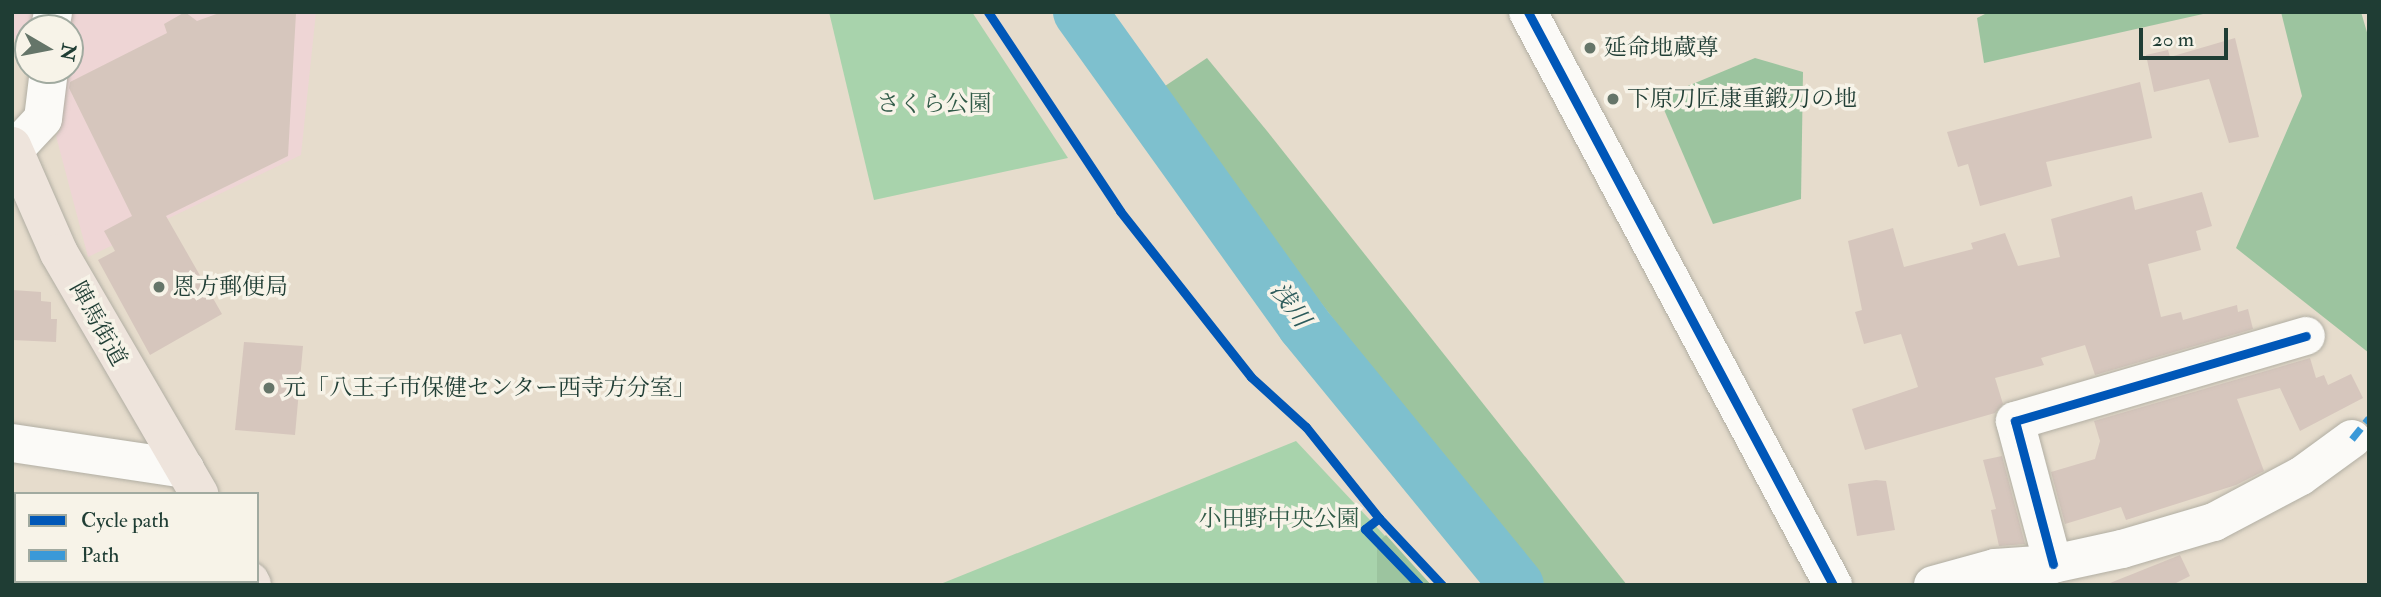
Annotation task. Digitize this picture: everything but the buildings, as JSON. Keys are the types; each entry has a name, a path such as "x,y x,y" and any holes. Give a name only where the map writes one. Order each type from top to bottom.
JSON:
{"main road":[{"name":"陣馬街道","path":"13,148 59,253 192,481"}],"street":[{"path":"1528,12 1833,585"},
{"path":"13,148 43,119 47,84"},
{"path":"2053,564 2015,421 2306,336"},
{"path":"1954,583 1995,568 2053,564 2214,522 2301,476 2352,439"},
{"path":"12,443 192,481"}],"shaded area":[{"path":"12,12 316,12 301,155 88,257 56,136 61,127 61,84 84,84 84,14 14,14 12,40"}],"green space":[{"name":"さくら公園","path":"829,12 972,12 1068,158 874,200"},
{"path":"1989,12 2212,12 1984,63 1977,18"},
{"path":"2281,12 2361,12 2369,39 2369,353 2236,248 2302,96"},
{"path":"1207,58 1627,585 1545,585 1369,366 1159,90"},
{"path":"1755,58 1803,72 1801,199 1713,224 1659,98"},
{"name":"小田野中央公園","path":"1296,441 1431,585 938,585"},
{"path":"1386,535 1431,585 1377,585 1377,543"}],"waterway":[{"name":"浅川","path":"1080,12 1304,325 1517,585"}],"marked path":[{"path":"2352,439 2369,418"}],"cycle path":[{"path":"988,12 1120,211 1251,377 1306,427 1379,518 1442,585"},
{"path":"1528,12 1833,585"},
{"path":"2053,564 2015,421 2306,336"},
{"path":"1379,518 1365,529 1419,585"}],"place":[{"name":"延命地蔵尊","path":"1590,48"},
{"name":"下原刀匠康重鍛刀の地","path":"1613,99"},
{"name":"恩方郵便局","path":"159,287"},
{"name":"元「八王子市保健センター西寺方分室」","path":"269,388"}]}
